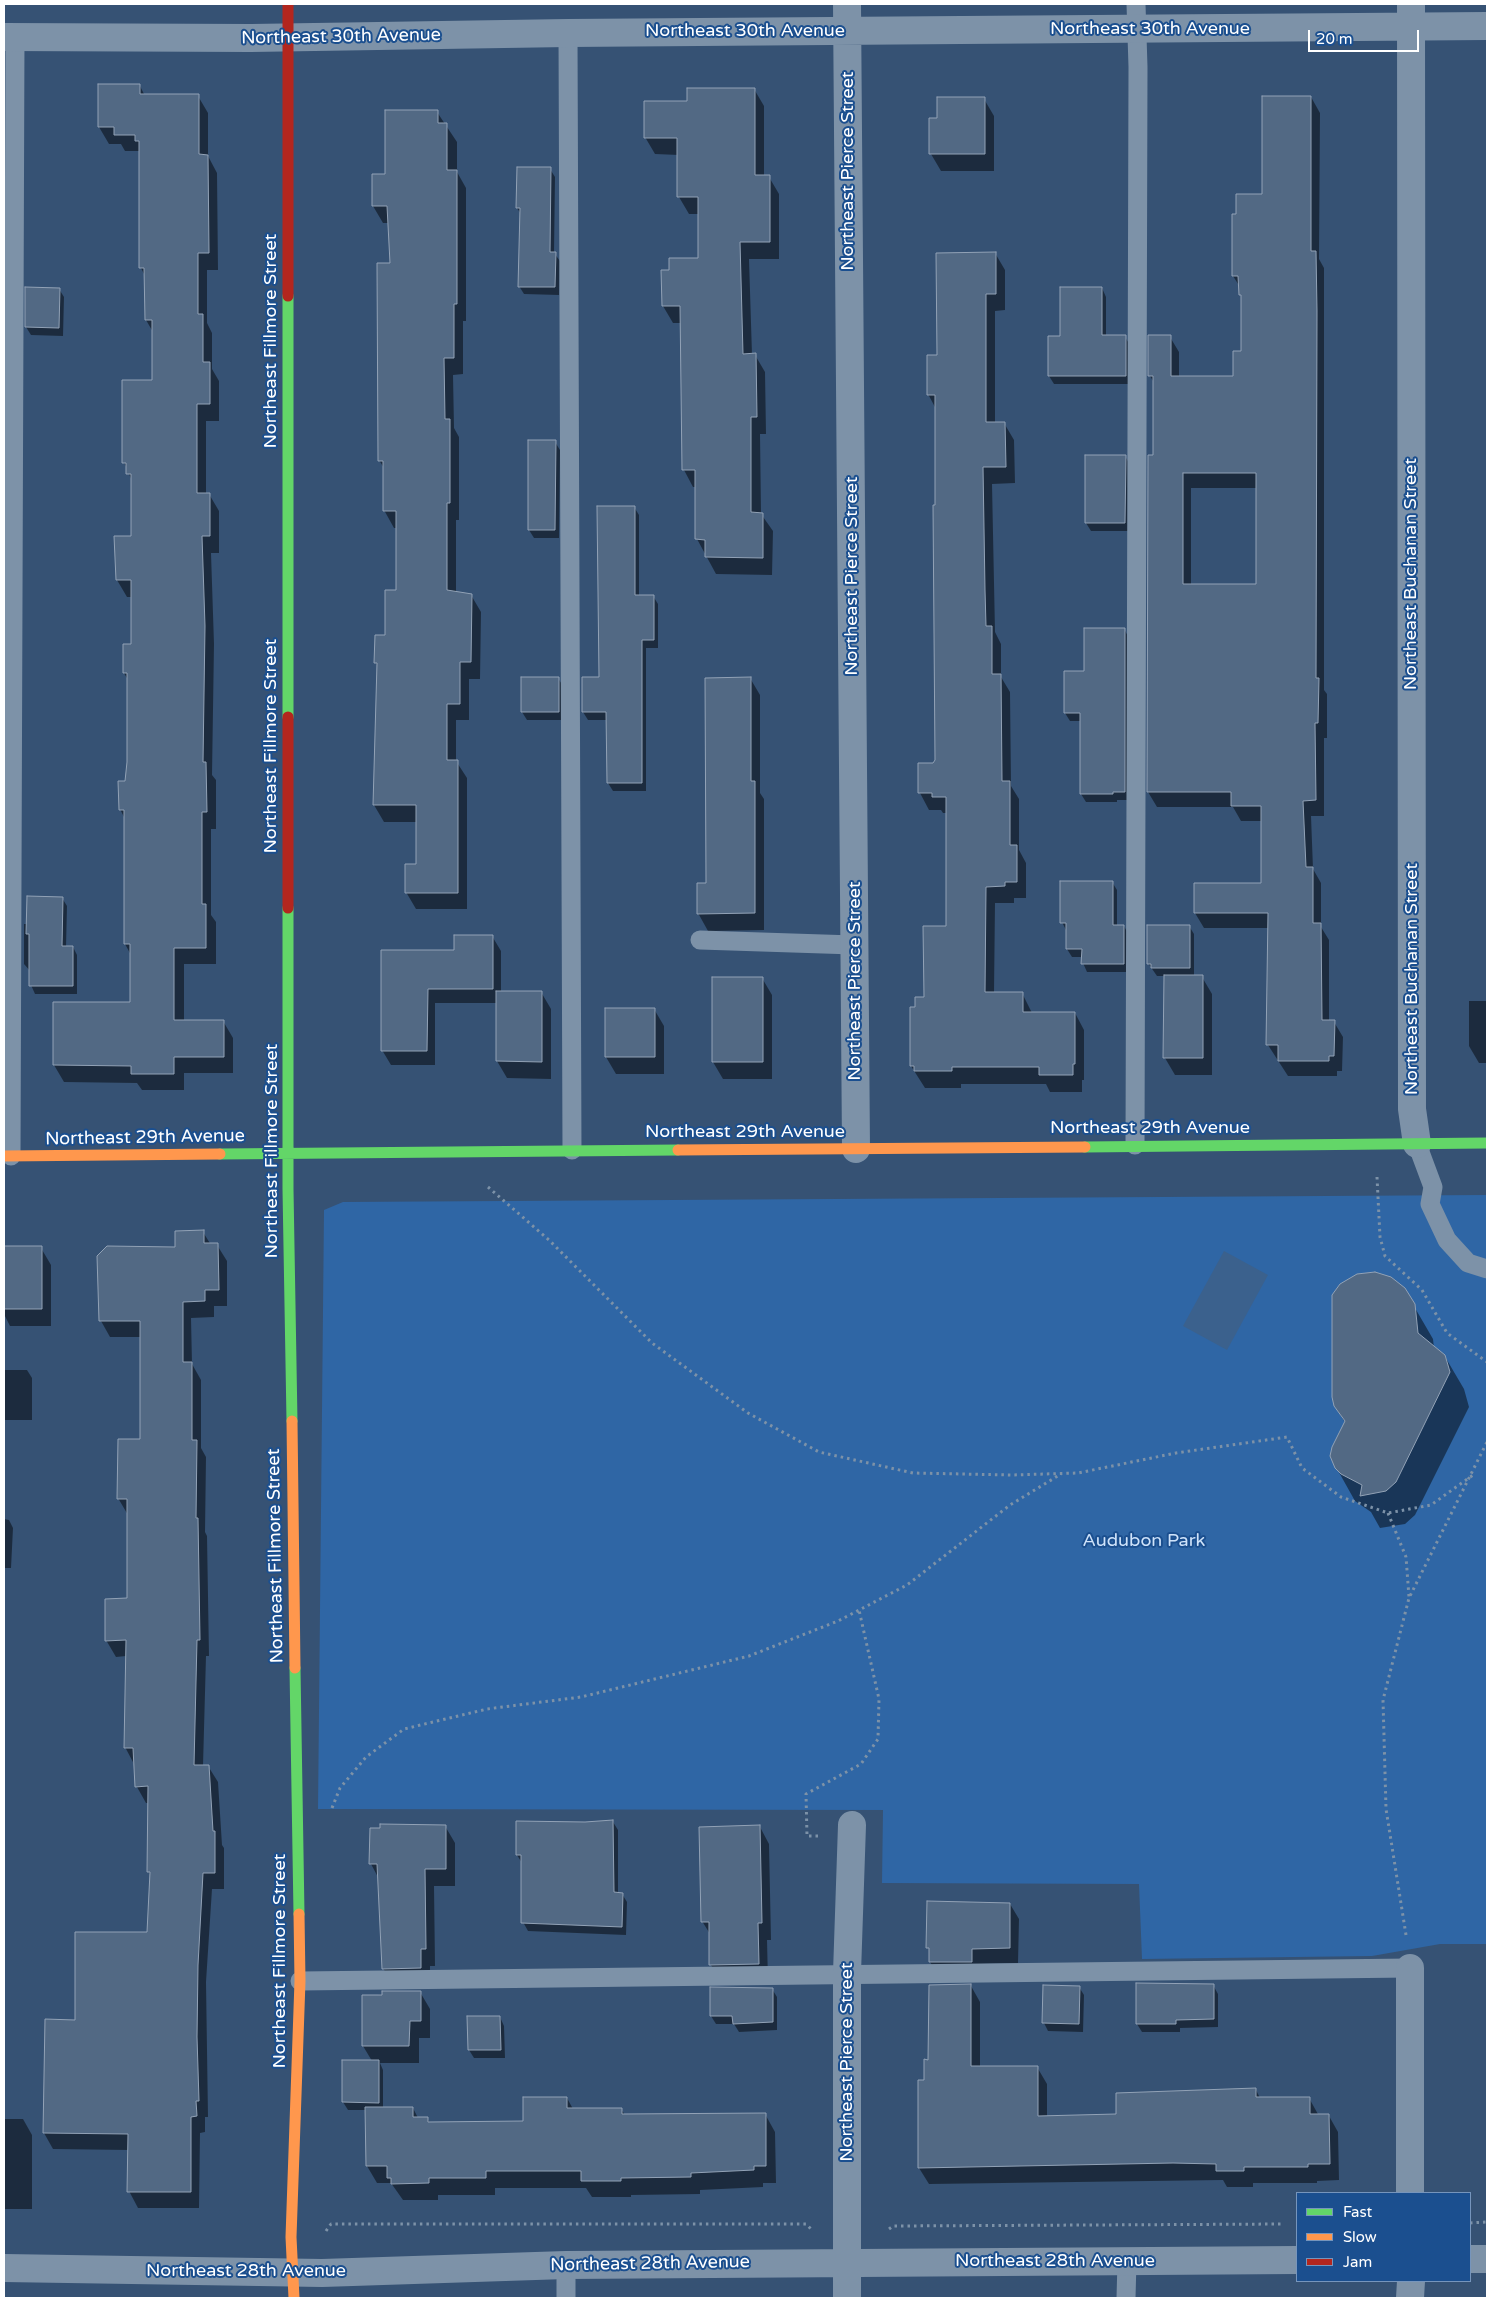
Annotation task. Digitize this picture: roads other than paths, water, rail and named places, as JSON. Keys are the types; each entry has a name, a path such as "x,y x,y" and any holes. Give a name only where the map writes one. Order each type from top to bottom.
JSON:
{"street":[{"name":"Northeast Fillmore Street","path":"288,4 288,1154 300,1981 293,2285"},
{"name":"Northeast Pierce Street","path":"847,4 856,1149"},
{"name":"Northeast 30th Avenue","path":"10,37 288,38 848,31 1135,16 1411,15 1487,26"},
{"name":"Northeast Buchanan Street","path":"1411,15 1412,1092 1417,1144"},
{"name":"Northeast 29th Avenue","path":"7,1156 1487,1143"},
{"name":"Northeast Pierce Street","path":"847,2298 847,1973 851,1830"},
{"path":"1410,1968 1410,2192"},
{"path":"1471,2259 1487,2259"},
{"name":"Northeast 28th Avenue","path":"4,2268 293,2285 566,2265 1296,2260"},
{"path":"1410,2298 1411,2282"}],"lane":[{"path":"1135,16 1138,67 1135,1145"},
{"path":"568,33 572,1150"},
{"path":"7,1156 10,37"},
{"path":"700,940 854,945"},
{"path":"1417,1144 1433,1187 1430,1204 1447,1240 1468,1263 1487,1269"},
{"path":"300,1981 847,1973 1410,1968"},
{"path":"1126,2261 1126,2298"},
{"path":"566,2265 566,2298"}],"park label":[{"name":"Audubon Park","path":"1144,1541"}]}
